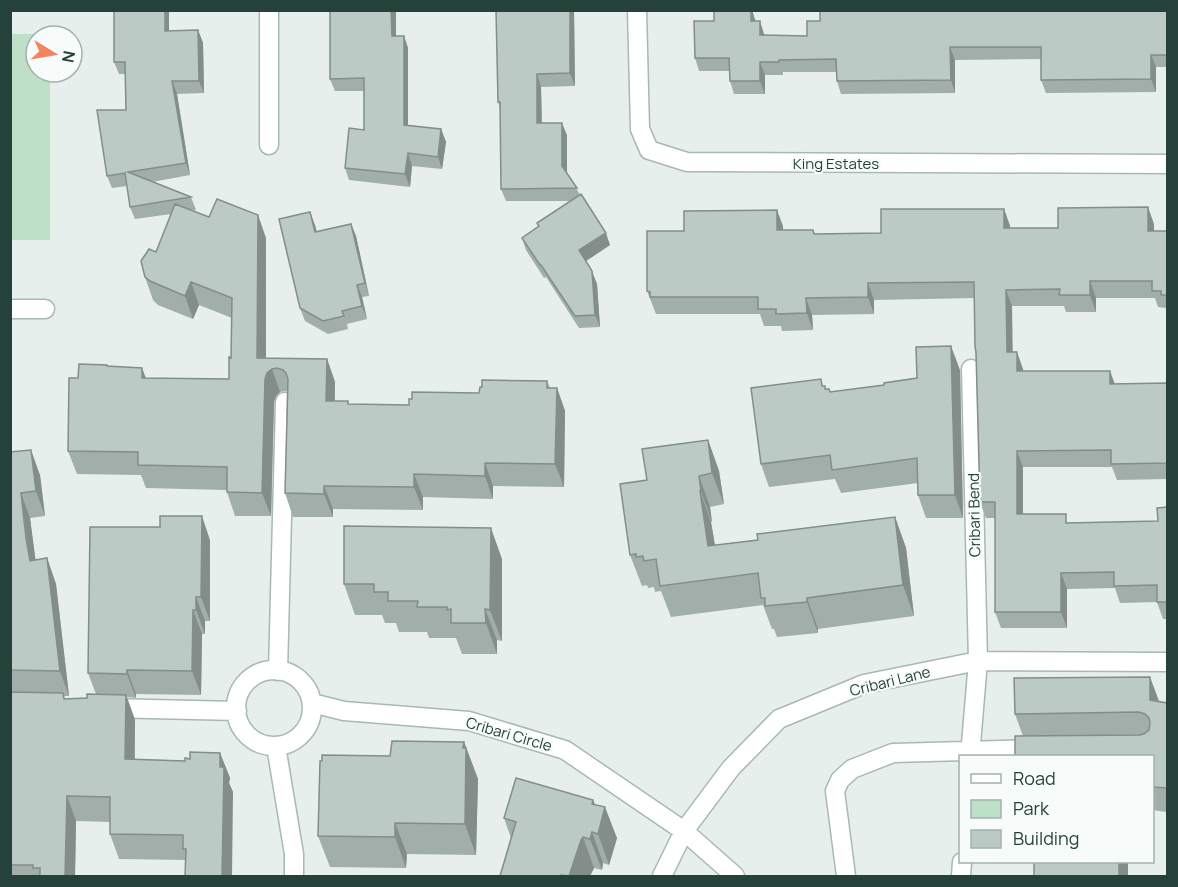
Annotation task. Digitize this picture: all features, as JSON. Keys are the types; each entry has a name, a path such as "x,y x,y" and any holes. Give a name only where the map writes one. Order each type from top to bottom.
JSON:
{"street":[{"path":"269,10 269,145"},
{"name":"King Estates","path":"637,10 640,129 649,150 687,162 1167,164"},
{"path":"10,309 45,309"},
{"name":"Cribari Bend","path":"971,369 978,661 971,753"},
{"path":"278,671 285,402"},
{"name":"Cribari Lane","path":"662,876 684,831 730,768 779,719 864,684 978,661 1167,662"},
{"path":"272,670 286,672 298,679 307,690 312,703 311,717 305,730 296,740 276,746 255,742 245,733 238,720 236,706 239,693 247,681 258,673 272,670"},
{"name":"Cribari Circle","path":"312,703 344,711 469,721 565,750 684,831 735,876"},
{"path":"93,708 237,711"},
{"path":"276,746 294,854 294,876"},
{"path":"846,876 836,791 840,780 852,769 893,753 971,753 1053,749"}],"green space":[{"path":"10,34 24,34 24,84 50,84 50,240 11,240"}],"building":[{"path":"114,10 165,10 165,31 198,30 199,81 172,81 186,163 128,172 191,197 130,207 125,173 107,176 97,110 126,110 125,62 114,62"},
{"path":"330,10 391,10 392,36 404,36 404,125 441,129 438,157 408,153 405,174 345,168 349,128 364,130 364,78 330,79"},
{"path":"496,10 570,10 570,73 537,74 537,123 562,123 562,166 577,188 501,189"},
{"path":"714,10 751,10 751,21 760,21 760,35 807,36 807,21 820,21 820,10 1167,10 1167,55 1151,55 1151,79 1041,80 1041,47 950,47 951,80 837,81 836,59 760,62 760,81 730,81 729,58 695,58 694,21 714,21"},
{"path":"581,194 606,233 579,250 592,271 595,315 575,316 522,238 539,226 537,223"},
{"path":"217,199 258,215 257,358 327,359 326,401 348,401 348,404 409,405 412,392 479,393 482,380 547,381 547,388 557,388 555,464 485,463 485,476 414,474 414,487 324,486 324,494 285,493 288,379 283,370 277,368 267,373 265,379 262,493 227,492 227,467 138,465 138,452 68,451 69,378 78,378 79,364 142,368 142,378 229,379 232,298 191,282 185,296 150,281 145,277 141,261 149,249 156,252 175,204 209,217"},
{"path":"1148,207 1148,231 1167,231 1167,295 1161,295 1161,291 1152,291 1152,281 1090,281 1090,295 1059,295 1060,289 1006,290 1007,352 1017,352 1017,371 1110,371 1110,384 1167,383 1167,463 1111,464 1111,450 1017,451 1017,514 1066,514 1066,523 1158,521 1157,508 1167,507 1167,602 1157,602 1157,585 1114,586 1114,572 1061,573 1061,612 995,612 995,502 980,502 974,282 868,283 868,297 806,298 807,313 776,314 776,309 758,309 758,297 650,297 650,292 647,291 647,231 684,231 684,211 777,210 777,230 813,230 814,234 881,233 881,209 1004,209 1004,228 1058,228 1058,208"},
{"path":"310,212 315,232 351,224 365,283 357,285 362,306 342,311 344,316 323,321 300,308 279,219"},
{"path":"951,346 955,495 918,495 917,458 832,470 830,455 761,464 751,388 821,379 822,386 830,392 884,385 884,383 917,378 916,347"},
{"path":"708,440 712,473 699,476 708,546 758,540 757,534 895,517 903,585 807,598 807,602 765,606 765,598 761,598 758,573 660,586 656,559 644,561 643,556 630,555 620,484 647,480 642,449"},
{"path":"31,450 36,491 21,493 26,538 30,561 47,558 60,671 10,670 10,452"},
{"path":"160,516 202,516 201,597 196,597 196,610 193,610 192,671 127,670 127,674 88,673 90,527 160,527"},
{"path":"344,526 491,528 490,610 485,609 486,623 451,623 451,609 447,610 447,607 417,607 418,601 388,601 388,592 374,592 374,584 344,584"},
{"path":"1150,677 1150,700 1167,703 1167,788 1154,787 1154,755 1015,755 1015,736 1139,735 1149,730 1150,723 1145,714 1139,712 1015,714 1014,678"},
{"path":"10,692 63,693 64,699 87,698 87,694 126,695 125,759 185,761 185,758 190,759 190,752 220,753 220,767 224,767 222,876 185,876 186,849 183,849 183,835 110,834 110,797 67,796 65,876 40,876 40,868 33,868 33,865 10,865"},
{"path":"392,741 464,742 463,748 466,748 465,824 395,823 395,837 318,836 322,755 390,756"},
{"path":"516,778 593,800 592,804 605,807 598,834 592,832 590,839 583,837 569,876 500,876 516,822 504,818"},
{"path":"1034,863 1119,863 1119,876 1034,876"}]}
